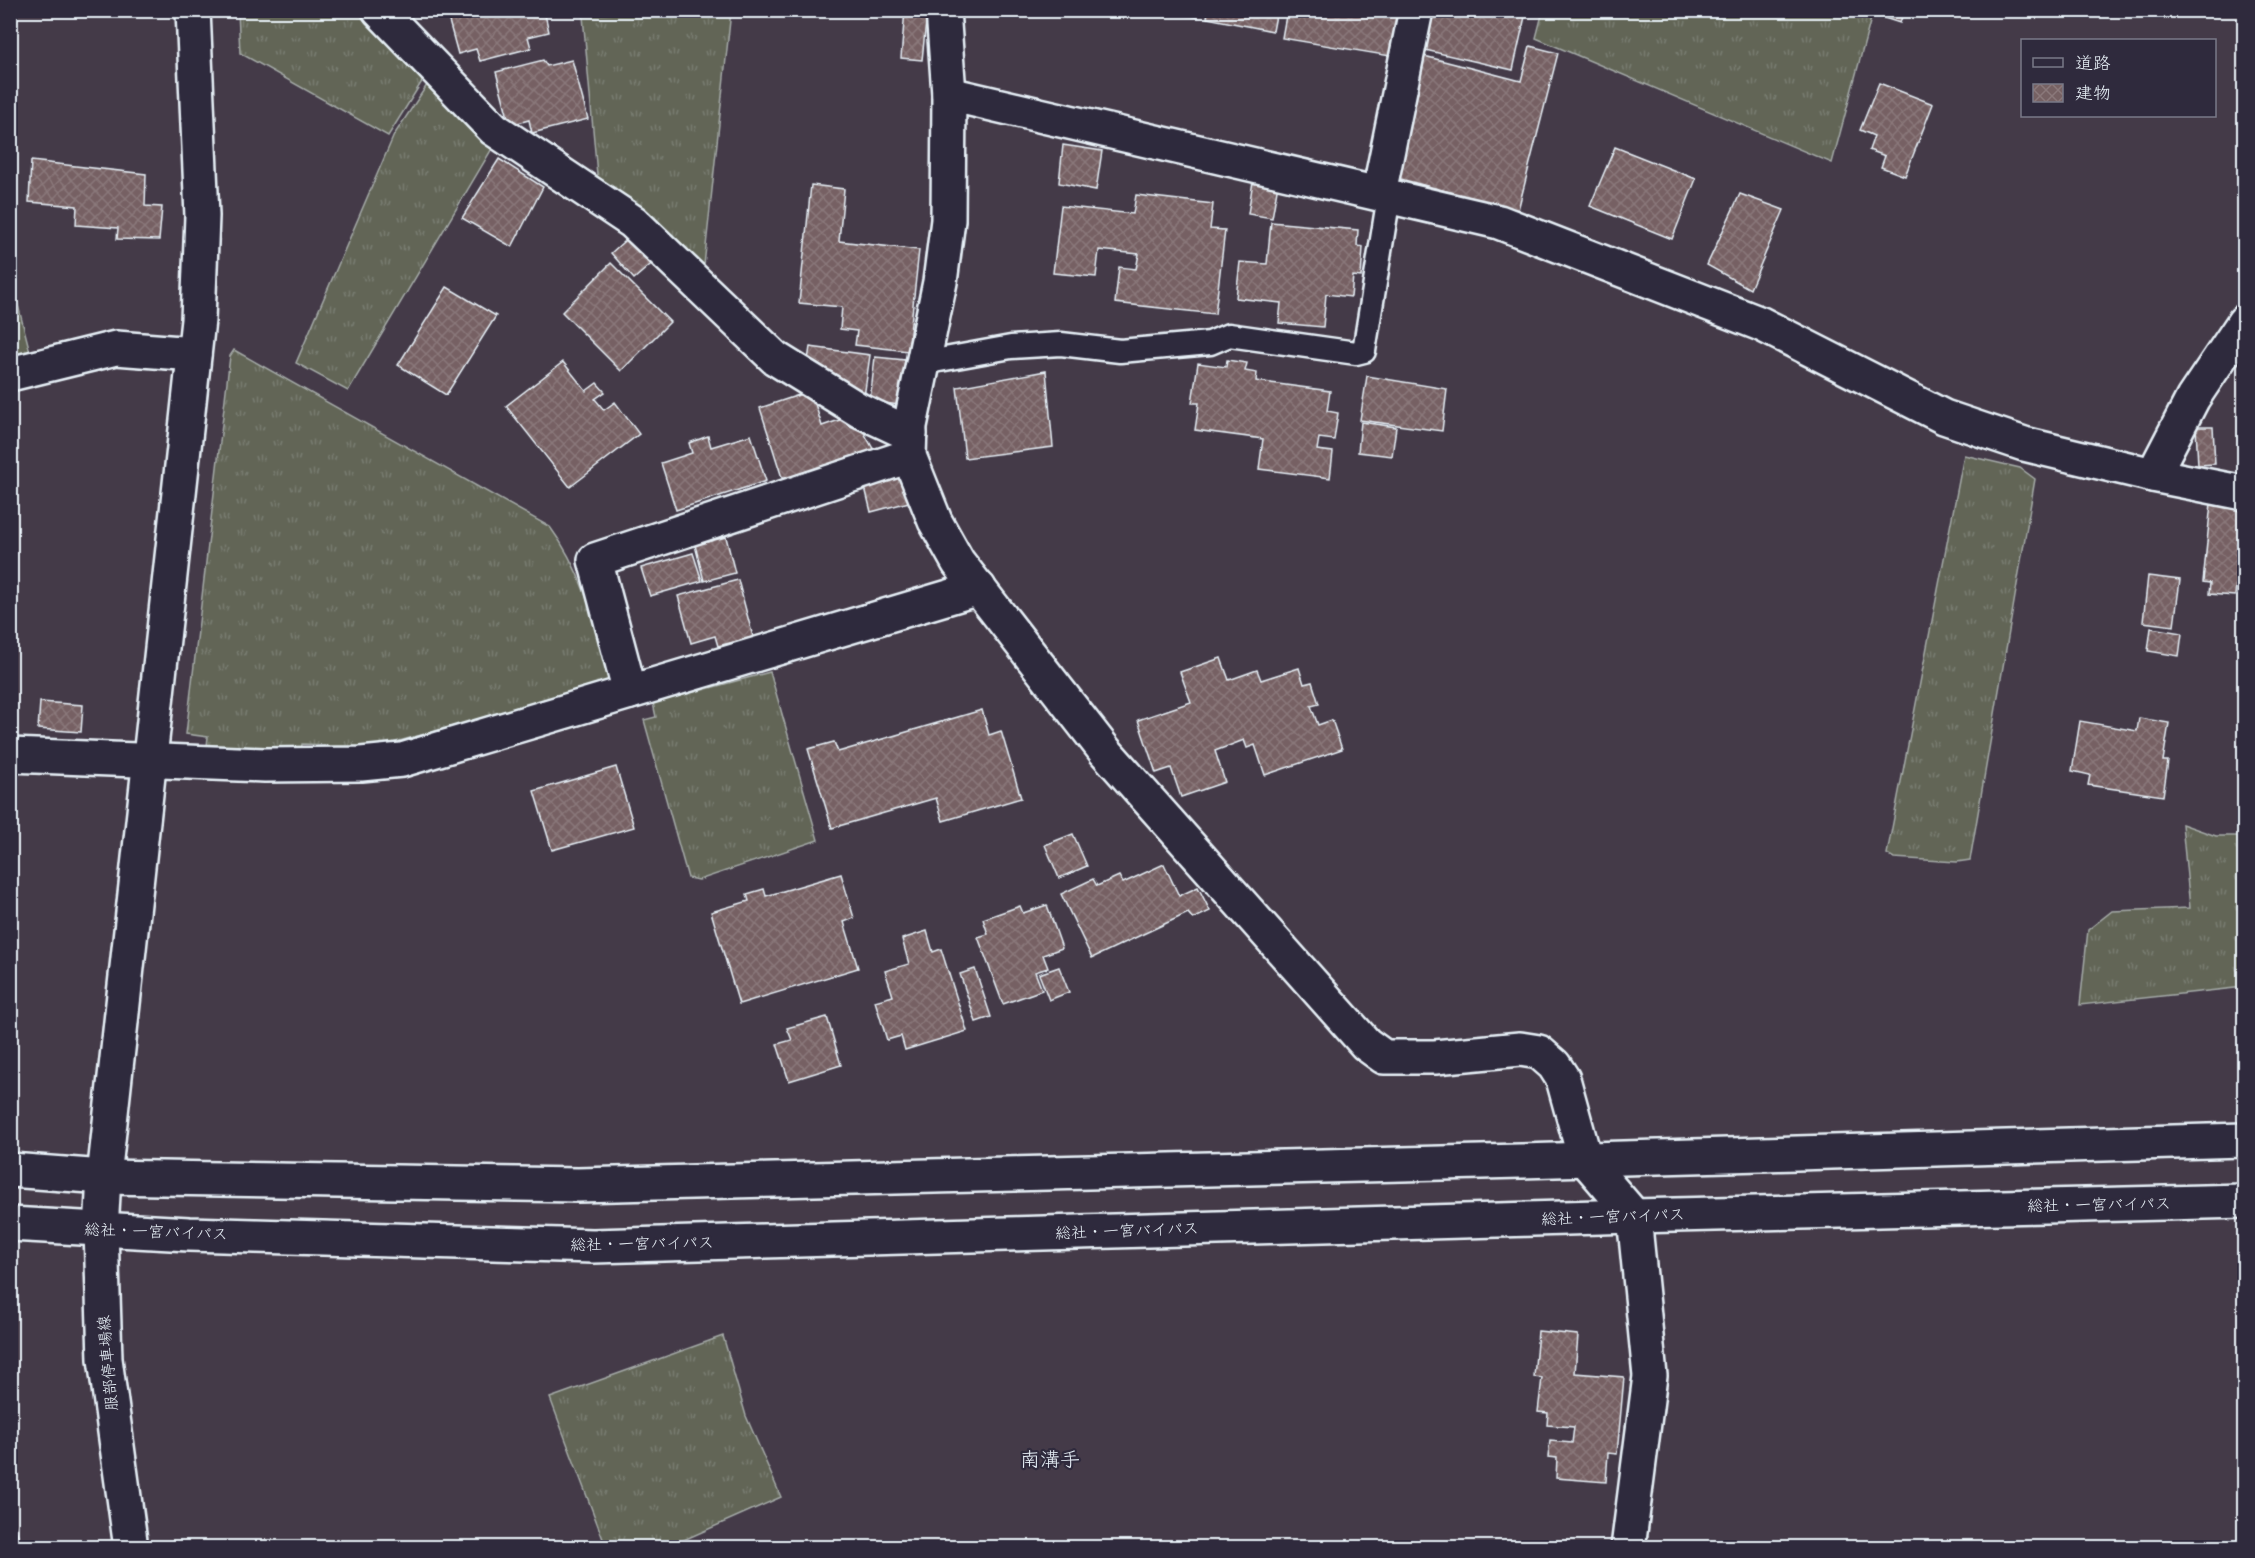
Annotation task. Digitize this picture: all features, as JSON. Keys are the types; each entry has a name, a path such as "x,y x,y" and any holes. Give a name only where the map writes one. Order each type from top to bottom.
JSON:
{"main road":[{"name":"服部停車場線","path":"131,1548 105,1359 101,1230 104,1177 198,320 202,216 193,10"},
{"path":"379,10 494,129 633,222 775,358 910,445"},
{"path":"943,10 949,94 948,220 940,282 910,426 910,445 935,521 958,562 1105,751 1366,1044 1384,1057 1435,1057 1520,1049 1539,1052 1554,1065 1563,1079 1584,1159 1634,1216 1650,1376 1628,1548"},
{"path":"1384,194 1416,10"},
{"path":"949,94 1499,222 1761,324 1944,417 2024,444 2153,475 2244,493"},
{"path":"2153,475 2193,398 2244,322"},
{"path":"10,374 116,348 194,354"},
{"path":"630,692 595,560 910,445"},
{"path":"10,755 265,765 361,764 402,759 979,588"},
{"path":"10,1170 104,1177 578,1185 2244,1140"},
{"name":"総社・一宮バイパス","path":"10,1224 101,1230 593,1246 2244,1201"}],"lane":[{"path":"923,363 1011,347 1061,344 1120,351 1210,343 1229,335 1356,353 1364,351 1384,194"}],"green space":[{"path":"648,10 731,11 702,284 598,186 583,16"},
{"path":"1543,10 1873,11 1832,163 1536,38"},
{"path":"238,11 364,11 426,75 388,136 240,53"},
{"path":"431,79 496,142 348,391 296,363 394,135"},
{"path":"10,274 30,352 11,357 10,357"},
{"path":"234,350 550,527 581,583 610,684 388,744 326,751 327,745 302,744 301,751 207,746 208,737 186,734 230,356"},
{"path":"1964,455 2020,468 2035,479 1970,860 1957,862 1894,858 1887,854"},
{"path":"770,672 818,840 699,880 688,878 644,720 656,717 653,703"},
{"path":"2182,824 2216,836 2243,836 2244,838 2244,987 2080,1005 2088,930 2112,911 2190,908"},
{"path":"723,1336 746,1416 781,1497 668,1547 606,1547 550,1398"}],"building":[{"path":"446,10 544,10 549,32 528,37 531,48 480,61 476,49 458,54"},
{"path":"905,10 927,12 922,60 901,58"},
{"path":"1166,10 1198,10 1197,17 1166,13"},
{"path":"1208,10 1277,10 1273,31 1207,18"},
{"path":"1287,10 1397,10 1390,56 1282,38"},
{"path":"1433,10 1526,12 1513,70 1425,50"},
{"path":"1879,10 1904,10 1900,23 1878,16"},
{"path":"1530,46 1558,53 1518,210 1393,177 1424,56 1521,81"},
{"path":"543,60 547,66 572,60 588,119 532,133 529,120 510,125 496,72"},
{"path":"1879,83 1933,104 1905,176 1881,167 1885,156 1869,150 1874,136 1860,130"},
{"path":"1063,145 1102,151 1096,190 1059,183"},
{"path":"1615,147 1696,179 1672,239 1590,206"},
{"path":"499,159 543,187 512,247 462,218"},
{"path":"31,161 146,174 145,206 162,207 159,240 117,239 118,228 76,225 77,206 29,202"},
{"path":"1253,181 1278,184 1272,218 1248,214"},
{"path":"811,185 844,189 839,241 919,250 908,351 855,345 857,331 840,329 842,307 799,303"},
{"path":"1740,194 1784,210 1750,289 1707,265"},
{"path":"1136,195 1213,204 1210,229 1225,230 1215,314 1115,303 1119,267 1136,269 1139,254 1099,250 1096,277 1053,273 1061,206 1133,214"},
{"path":"1271,222 1358,230 1357,246 1363,247 1361,277 1353,276 1351,297 1326,294 1323,327 1279,323 1281,303 1236,298 1240,262 1267,264"},
{"path":"633,233 657,259 634,279 611,253"},
{"path":"611,263 670,322 621,371 562,312"},
{"path":"447,287 496,316 446,395 398,365"},
{"path":"810,347 870,355 864,397 807,367"},
{"path":"875,357 905,360 899,405 870,401"},
{"path":"1227,360 1247,363 1245,371 1257,373 1256,381 1330,391 1327,411 1338,413 1334,440 1319,438 1317,450 1333,452 1330,478 1259,469 1263,439 1195,430 1199,403 1192,403 1198,363 1226,367"},
{"path":"563,362 586,391 597,383 605,392 595,399 604,410 615,402 639,434 570,487 506,406"},
{"path":"1046,371 1053,447 965,458 957,387"},
{"path":"1367,376 1447,389 1442,431 1360,420"},
{"path":"811,391 822,426 854,415 876,454 784,484 760,408"},
{"path":"1361,422 1396,427 1392,456 1358,452"},
{"path":"2196,427 2213,427 2215,464 2198,465"},
{"path":"751,435 766,481 676,510 661,463 692,453 689,443 708,436 711,447"},
{"path":"902,473 909,502 871,512 864,483"},
{"path":"2211,503 2244,506 2242,586 2236,586 2235,596 2209,594 2210,583 2203,582"},
{"path":"726,537 735,573 704,581 695,545"},
{"path":"693,553 702,581 650,596 641,568"},
{"path":"2148,576 2180,580 2174,626 2143,622"},
{"path":"738,580 753,637 718,646 715,636 691,643 678,596"},
{"path":"2151,628 2182,633 2179,656 2148,651"},
{"path":"1221,658 1229,680 1257,670 1261,680 1299,668 1304,684 1312,682 1319,704 1311,706 1318,725 1332,720 1342,749 1265,775 1255,745 1247,748 1244,740 1215,751 1225,782 1181,797 1171,768 1156,773 1138,720 1191,702 1180,672"},
{"path":"40,702 83,705 81,732 38,729"},
{"path":"982,710 989,735 1001,731 1021,798 943,821 936,798 832,828 808,749 834,742 838,752"},
{"path":"2139,718 2169,723 2163,761 2168,761 2163,796 2088,785 2090,775 2072,771 2080,721 2137,731"},
{"path":"616,767 634,827 552,850 534,791"},
{"path":"1073,834 1087,866 1059,878 1045,845"},
{"path":"1164,864 1179,896 1198,887 1210,911 1193,919 1188,913 1092,958 1061,894 1093,879 1097,886 1119,876 1123,883"},
{"path":"841,874 854,918 844,922 858,968 739,1004 711,912 749,901 747,894 764,889 766,896"},
{"path":"1047,905 1062,948 1043,955 1048,968 1035,972 1042,990 1003,1004 978,937 988,934 983,919 1020,906 1023,913"},
{"path":"927,931 933,952 941,949 967,1031 905,1050 901,1036 887,1040 875,1001 893,996 885,971 909,964 902,939"},
{"path":"1059,967 1069,992 1049,1000 1039,974"},
{"path":"975,969 991,1017 976,1022 960,974"},
{"path":"827,1017 841,1065 789,1081 777,1044 792,1040 787,1028"},
{"path":"1538,1331 1578,1335 1575,1373 1624,1377 1617,1454 1608,1453 1606,1482 1556,1478 1557,1458 1548,1457 1550,1441 1572,1443 1574,1427 1547,1425 1548,1413 1538,1412 1542,1378 1534,1377"},
{"path":"10,1510 22,1548 10,1548"}],"district":[{"name":"南溝手","path":"1050,1460"}]}
